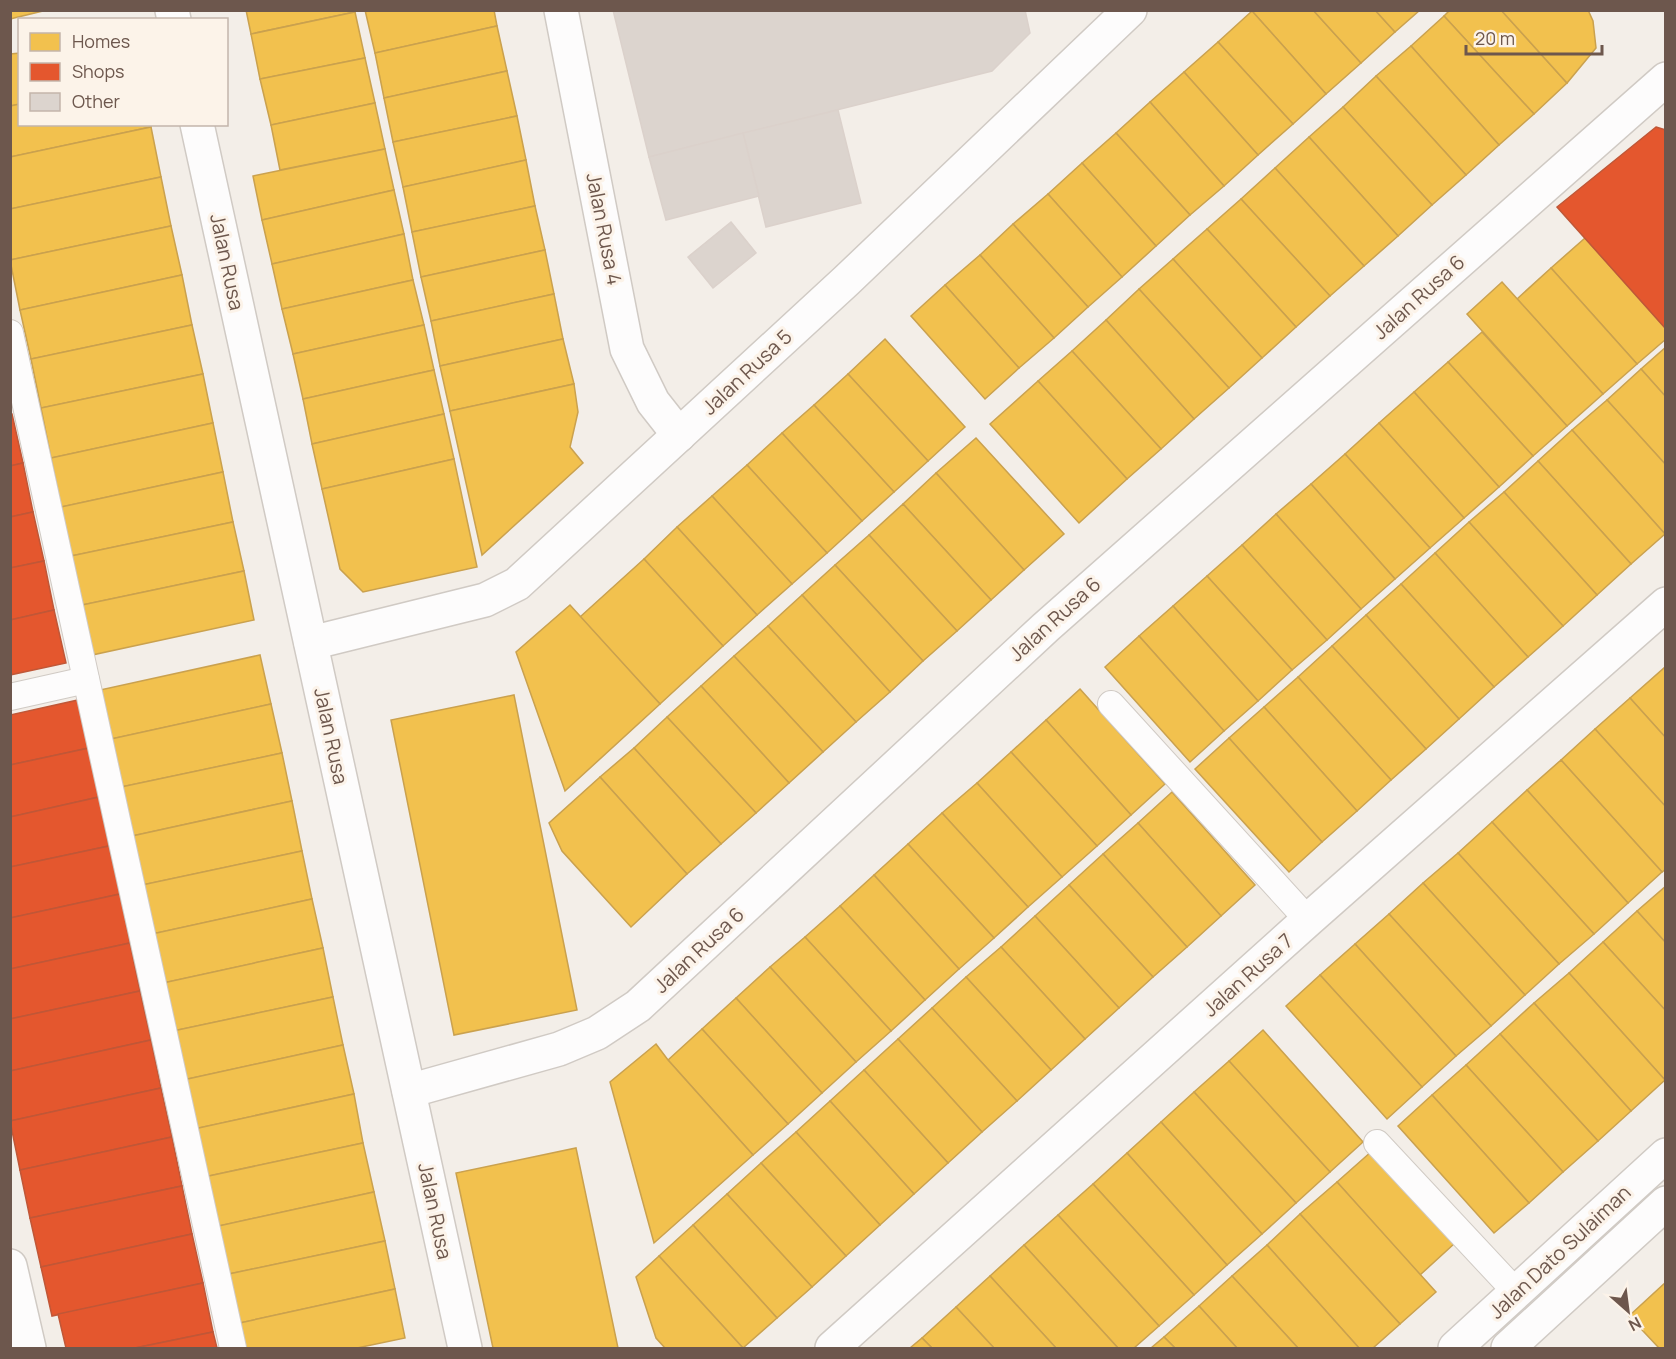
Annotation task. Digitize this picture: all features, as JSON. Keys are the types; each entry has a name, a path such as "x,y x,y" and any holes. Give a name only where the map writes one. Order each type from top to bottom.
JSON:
{"street":[{"name":"Jalan Rusa 4","path":"561,10 627,349 653,402 679,435"},
{"name":"Jalan Rusa 5","path":"311,643 485,600 517,584 846,281 1130,10"},
{"name":"Jalan Rusa 6","path":"409,1091 559,1049 597,1033 638,1006 1046,627 1665,79"},
{"name":"Jalan Rusa","path":"197,126 409,1091 460,1347"},
{"name":"Jalan Rusa 7","path":"832,1348 1308,920 1665,604"},
{"name":"Jalan Dato Sulaiman","path":"1455,1348 1665,1155"},
{"name":"Jalan Dato Sulaiman","path":"1508,1348 1665,1203"},
{"path":"10,1266 29,1348"}],"lane":[{"path":"10,333 233,1348"},
{"path":"10,697 86,680"},
{"path":"1111,704 1308,920"},
{"path":"1377,1143 1516,1292"}],"building: Homes":[{"path":"10,10 47,10 10,19"},
{"path":"246,10 355,10 355,12 251,34"},
{"path":"365,10 494,10 497,26 375,53"},
{"path":"1313,10 1361,63 1326,94 1252,11"},
{"path":"1313,10 1375,10 1395,32 1361,63"},
{"path":"1375,10 1420,10 1395,32"},
{"path":"1450,10 1501,10 1567,83 1534,114 1444,16"},
{"path":"1501,10 1588,10 1593,21 1596,48 1567,83"},
{"path":"1252,11 1326,94 1293,124 1218,42"},
{"path":"355,12 365,58 260,79 251,34"},
{"path":"1444,16 1534,114 1499,145 1411,46"},
{"path":"497,26 507,71 384,98 375,53"},
{"path":"1218,42 1293,124 1258,155 1184,72"},
{"path":"1411,46 1499,145 1466,175 1376,76"},
{"path":"18,53 18,104 10,106 10,54"},
{"path":"365,58 375,103 271,125 260,79"},
{"path":"507,71 517,116 393,142 384,98"},
{"path":"1184,72 1258,155 1224,186 1150,102"},
{"path":"1376,76 1466,175 1432,205 1343,107"},
{"path":"1150,102 1224,186 1190,215 1116,133"},
{"path":"375,103 385,149 280,170 271,125"},
{"path":"18,104 18,126 151,127 10,157 10,106"},
{"path":"1343,107 1432,205 1398,236 1309,137"},
{"path":"517,116 526,160 403,187 393,142"},
{"path":"151,127 161,177 10,209 10,157"},
{"path":"1116,133 1190,215 1156,246 1082,163"},
{"path":"1309,137 1398,236 1364,266 1275,168"},
{"path":"385,149 394,190 262,220 253,176"},
{"path":"526,160 535,206 412,232 403,187"},
{"path":"1082,163 1156,246 1122,277 1048,194"},
{"path":"1275,168 1364,266 1330,296 1241,199"},
{"path":"161,177 171,226 10,260 10,209"},
{"path":"394,190 404,234 272,264 262,220"},
{"path":"1048,194 1122,277 1088,307 1013,224"},
{"path":"1241,199 1330,296 1296,327 1207,229"},
{"path":"535,206 545,250 421,277 412,232"},
{"path":"1013,224 1088,307 1054,338 980,255"},
{"path":"171,226 182,275 20,310 10,260"},
{"path":"1207,229 1296,327 1262,358 1173,259"},
{"path":"404,234 413,280 282,309 272,264"},
{"path":"1585,238 1666,329 1666,339 1637,364 1551,268"},
{"path":"545,250 554,294 431,321 421,277"},
{"path":"980,255 1054,338 1019,368 945,285"},
{"path":"1173,259 1262,358 1229,388 1139,289"},
{"path":"1551,268 1637,364 1603,394 1517,299"},
{"path":"182,275 192,325 31,359 20,310"},
{"path":"413,280 424,325 293,354 282,309"},
{"path":"1502,282 1603,394 1567,426 1467,314"},
{"path":"945,285 1019,368 985,399 911,316"},
{"path":"1139,289 1229,388 1194,419 1106,320"},
{"path":"554,294 563,339 440,366 431,321"},
{"path":"1106,320 1194,419 1161,449 1072,351"},
{"path":"192,325 203,374 41,408 31,359"},
{"path":"424,325 434,370 303,399 293,354"},
{"path":"1482,332 1567,426 1533,456 1448,362"},
{"path":"563,339 574,384 450,411 440,366"},
{"path":"885,339 965,427 928,461 848,374"},
{"path":"1666,347 1666,397 1641,369"},
{"path":"1072,351 1161,449 1127,479 1038,381"},
{"path":"1448,362 1533,456 1499,487 1414,392"},
{"path":"1641,369 1666,397 1666,465 1607,400"},
{"path":"434,370 444,414 312,444 303,399"},
{"path":"203,374 213,423 51,458 41,408"},
{"path":"848,374 928,461 894,492 814,405"},
{"path":"1038,381 1127,479 1079,523 990,424"},
{"path":"574,384 578,412 570,447 583,463 482,555 450,411"},
{"path":"1414,392 1499,487 1464,518 1379,423"},
{"path":"1607,400 1666,465 1665,534 1572,430"},
{"path":"814,405 894,492 862,521 782,433"},
{"path":"444,414 454,459 322,489 312,444"},
{"path":"213,423 223,472 61,507 51,458"},
{"path":"1379,423 1464,518 1430,548 1345,454"},
{"path":"1572,430 1665,534 1631,564 1538,461"},
{"path":"782,433 862,521 827,553 747,465"},
{"path":"976,438 1064,534 1024,570 936,473"},
{"path":"1345,454 1430,548 1395,579 1311,484"},
{"path":"454,459 477,567 363,592 340,569 322,489"},
{"path":"1538,461 1631,564 1597,595 1504,492"},
{"path":"747,465 827,553 792,584 712,496"},
{"path":"223,472 233,522 71,556 61,507"},
{"path":"936,473 1024,570 991,600 903,504"},
{"path":"1311,484 1395,579 1361,609 1276,514"},
{"path":"1504,492 1597,595 1563,626 1469,522"},
{"path":"712,496 792,584 757,615 677,527"},
{"path":"903,504 991,600 957,631 869,535"},
{"path":"1276,514 1361,609 1327,640 1242,545"},
{"path":"233,522 244,571 82,605 71,556"},
{"path":"1469,522 1563,626 1528,657 1435,553"},
{"path":"677,527 757,615 723,646 644,559"},
{"path":"869,535 957,631 923,661 835,565"},
{"path":"1242,545 1327,640 1292,670 1207,576"},
{"path":"1435,553 1528,657 1494,687 1401,584"},
{"path":"644,559 723,646 660,704 580,617"},
{"path":"835,565 923,661 890,692 802,595"},
{"path":"244,571 254,620 92,655 82,605"},
{"path":"1207,576 1292,670 1258,701 1173,606"},
{"path":"1401,584 1494,687 1459,719 1366,615"},
{"path":"802,595 890,692 856,722 768,626"},
{"path":"570,605 660,704 565,791 516,652"},
{"path":"1173,606 1258,701 1224,731 1139,636"},
{"path":"1366,615 1459,719 1426,749 1332,646"},
{"path":"768,626 856,722 823,752 734,656"},
{"path":"1139,636 1224,731 1190,762 1105,667"},
{"path":"1332,646 1426,749 1391,780 1298,677"},
{"path":"260,655 271,704 111,739 100,690"},
{"path":"734,656 823,752 789,783 701,686"},
{"path":"1664,668 1666,669 1666,738 1630,698"},
{"path":"1298,677 1391,780 1357,811 1264,707"},
{"path":"701,686 789,783 756,813 667,717"},
{"path":"1080,689 1165,784 1131,815 1046,720"},
{"path":"514,695 577,1010 454,1035 391,720"},
{"path":"1630,698 1666,738 1666,807 1595,729"},
{"path":"271,704 282,753 121,787 111,739"},
{"path":"1264,707 1357,811 1322,842 1229,738"},
{"path":"667,717 756,813 721,844 634,748"},
{"path":"1046,720 1131,815 1097,846 1011,752"},
{"path":"1595,729 1666,807 1666,869 1662,872 1561,760"},
{"path":"1229,738 1322,842 1289,872 1195,769"},
{"path":"634,748 721,844 687,874 600,777"},
{"path":"1011,752 1097,846 1062,877 977,783"},
{"path":"282,753 292,801 132,836 121,787"},
{"path":"1561,760 1662,872 1628,903 1527,790"},
{"path":"600,777 687,874 631,927 562,851 549,823"},
{"path":"977,783 1062,877 1028,907 942,813"},
{"path":"1527,790 1628,903 1594,934 1492,822"},
{"path":"1172,792 1255,885 1221,916 1138,823"},
{"path":"292,801 302,851 142,885 132,836"},
{"path":"942,813 1028,907 994,938 908,844"},
{"path":"1492,822 1594,934 1559,964 1458,853"},
{"path":"1138,823 1221,916 1187,947 1103,854"},
{"path":"908,844 994,938 959,969 874,875"},
{"path":"302,851 312,899 152,934 142,885"},
{"path":"1458,853 1559,964 1525,995 1423,883"},
{"path":"1103,854 1187,947 1153,977 1069,885"},
{"path":"874,875 959,969 925,1000 840,906"},
{"path":"1423,883 1525,995 1491,1026 1389,914"},
{"path":"1069,885 1153,977 1119,1008 1035,916"},
{"path":"1666,886 1666,943 1637,911"},
{"path":"312,899 323,948 163,983 152,934"},
{"path":"840,906 925,1000 891,1031 805,937"},
{"path":"1637,911 1666,943 1666,1011 1603,942"},
{"path":"1389,914 1491,1026 1456,1056 1355,944"},
{"path":"1035,916 1119,1008 1085,1039 1001,947"},
{"path":"805,937 891,1031 856,1062 770,967"},
{"path":"1603,942 1666,1011 1665,1080 1569,973"},
{"path":"1355,944 1456,1056 1422,1087 1320,975"},
{"path":"1001,947 1085,1039 1051,1070 966,977"},
{"path":"323,948 333,997 173,1031 163,983"},
{"path":"770,967 856,1062 822,1093 736,998"},
{"path":"1569,973 1665,1080 1631,1111 1534,1003"},
{"path":"1320,975 1422,1087 1387,1119 1286,1006"},
{"path":"966,977 1051,1070 1017,1101 932,1008"},
{"path":"333,997 343,1045 183,1080 173,1031"},
{"path":"736,998 822,1093 788,1124 702,1029"},
{"path":"1534,1003 1631,1111 1598,1141 1500,1034"},
{"path":"932,1008 1017,1101 982,1132 898,1039"},
{"path":"702,1029 788,1124 753,1155 668,1060"},
{"path":"1263,1030 1363,1142 1330,1172 1229,1061"},
{"path":"1500,1034 1598,1141 1563,1172 1466,1065"},
{"path":"898,1039 982,1132 948,1163 864,1070"},
{"path":"656,1044 753,1155 654,1243 610,1082"},
{"path":"343,1045 354,1094 194,1129 183,1080"},
{"path":"1229,1061 1330,1172 1296,1203 1194,1092"},
{"path":"1466,1065 1563,1172 1529,1203 1432,1095"},
{"path":"864,1070 948,1163 914,1194 830,1101"},
{"path":"1194,1092 1296,1203 1262,1234 1161,1122"},
{"path":"354,1094 363,1143 204,1177 194,1129"},
{"path":"1432,1095 1529,1203 1494,1233 1398,1126"},
{"path":"830,1101 914,1194 880,1225 796,1132"},
{"path":"1161,1122 1262,1234 1227,1265 1127,1153"},
{"path":"796,1132 880,1225 846,1256 761,1163"},
{"path":"363,1143 374,1192 214,1227 204,1177"},
{"path":"576,1148 618,1348 493,1348 456,1173"},
{"path":"1372,1151 1455,1243 1420,1275 1337,1182"},
{"path":"1127,1153 1227,1265 1194,1295 1093,1184"},
{"path":"761,1163 846,1256 812,1287 727,1194"},
{"path":"1337,1182 1436,1292 1400,1324 1300,1214"},
{"path":"1093,1184 1194,1295 1159,1326 1058,1215"},
{"path":"374,1192 385,1241 224,1275 214,1227"},
{"path":"727,1194 812,1287 777,1318 693,1225"},
{"path":"1300,1214 1400,1324 1373,1348 1359,1348 1267,1245"},
{"path":"1058,1215 1159,1326 1134,1348 1118,1348 1024,1245"},
{"path":"693,1225 777,1318 743,1348 659,1256"},
{"path":"385,1241 395,1289 235,1324 224,1275"},
{"path":"1024,1245 1118,1348 1056,1348 990,1276"},
{"path":"1267,1245 1359,1348 1298,1348 1232,1276"},
{"path":"659,1256 743,1348 665,1348 656,1338 636,1277"},
{"path":"990,1276 1056,1348 994,1348 956,1307"},
{"path":"1232,1276 1298,1348 1237,1348 1199,1306"},
{"path":"1666,1282 1666,1348 1659,1348 1629,1316"},
{"path":"395,1289 405,1338 357,1348 240,1348 235,1324"},
{"path":"1199,1306 1237,1348 1175,1348 1164,1337"},
{"path":"956,1307 994,1348 932,1348 922,1338"},
{"path":"1164,1337 1175,1348 1151,1348"},
{"path":"922,1338 932,1348 910,1348"}],"building: Shops":[{"path":"1656,127 1666,130 1666,329 1557,207"},
{"path":"10,414 12,414 23,463 10,466"},
{"path":"23,463 33,512 10,517 10,466"},
{"path":"33,512 44,561 10,568 10,517"},
{"path":"44,561 54,610 10,620 10,568"},
{"path":"54,610 66,663 10,675 10,620"},
{"path":"78,700 89,748 10,765 10,715"},
{"path":"89,748 99,797 10,817 10,765"},
{"path":"99,797 109,846 10,867 10,817"},
{"path":"109,846 120,894 10,918 10,867"},
{"path":"120,894 130,943 10,969 10,918"},
{"path":"130,943 140,991 10,1019 10,969"},
{"path":"140,991 151,1040 10,1071 10,1019"},
{"path":"151,1040 161,1088 10,1121 10,1071"},
{"path":"161,1088 172,1137 20,1170 10,1121"},
{"path":"172,1137 182,1186 30,1218 20,1170"},
{"path":"182,1186 192,1234 41,1267 30,1218"},
{"path":"192,1234 203,1283 52,1316 41,1267"},
{"path":"203,1283 213,1332 135,1348 66,1348 58,1314"},
{"path":"213,1332 217,1348 135,1348"}],"building: Other":[{"path":"613,10 1025,10 1030,33 992,71 649,157"},
{"path":"838,110 861,203 766,227 743,133"},
{"path":"743,133 759,196 666,220 649,157"},
{"path":"731,222 756,253 713,288 688,257"}]}
